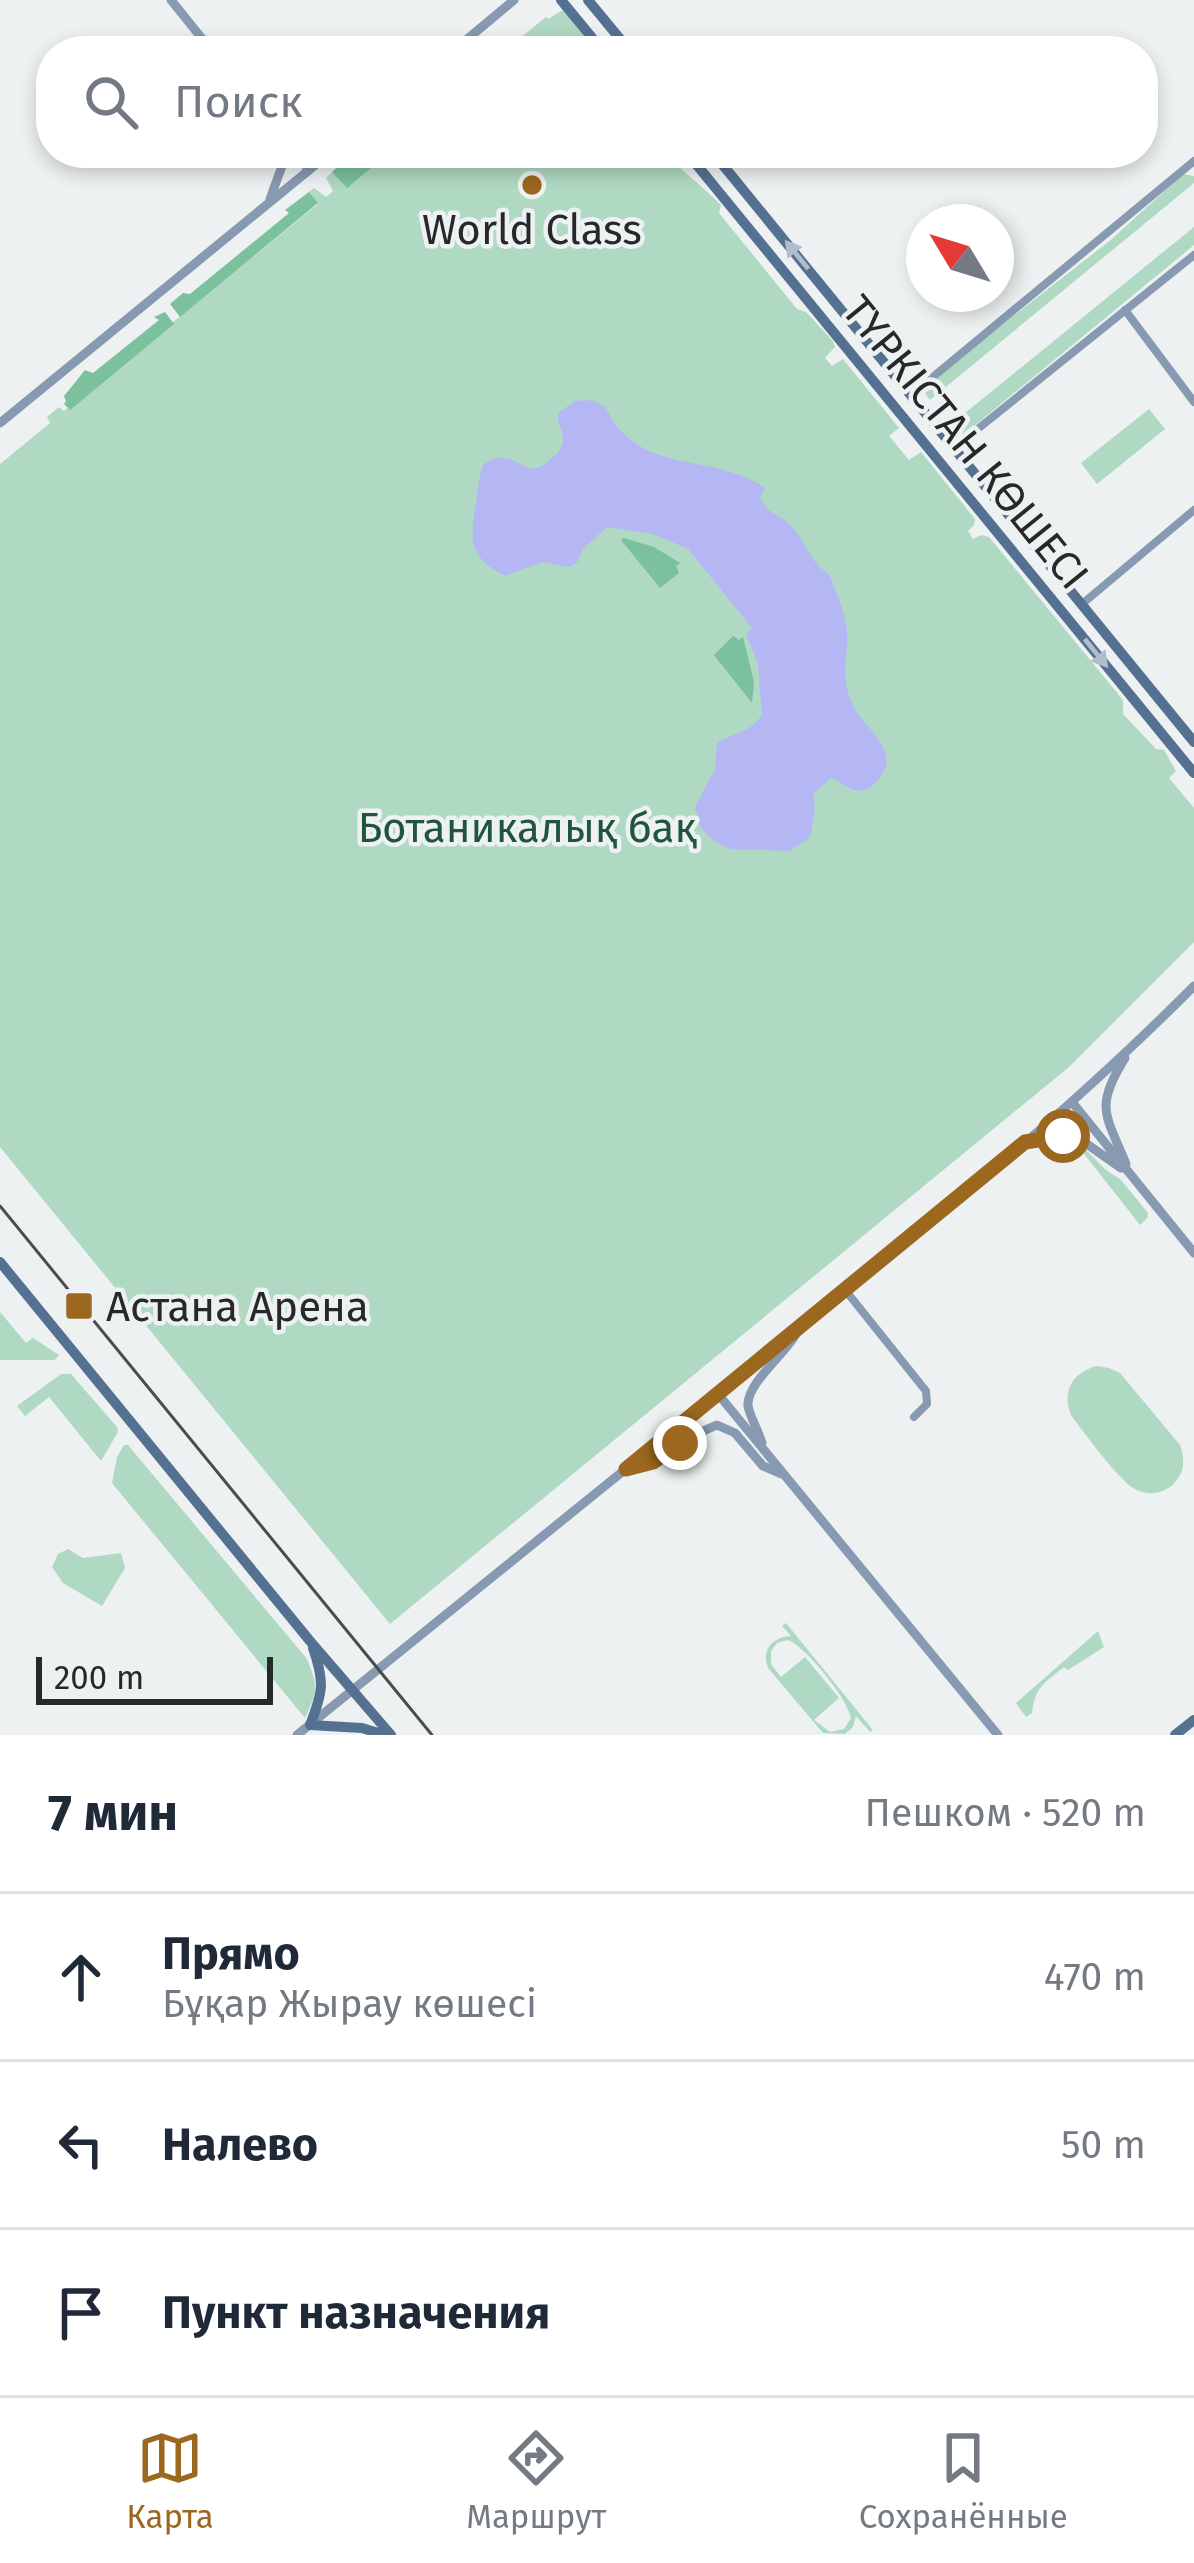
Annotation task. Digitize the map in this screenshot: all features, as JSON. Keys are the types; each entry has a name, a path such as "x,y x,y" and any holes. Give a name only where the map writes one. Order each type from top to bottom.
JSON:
{"main road":[{"path":"562,0 591,36"},
{"path":"588,0 618,36"},
{"name":"ТҮРКІСТАН КӨШЕСІ","path":"699,168 1194,773"},
{"path":"706,177 721,177 719,168"},
{"name":"ТҮРКІСТАН КӨШЕСІ","path":"726,168 1194,742"},
{"path":"743,222 745,206 758,208"},
{"path":"896,409 910,416 918,407 914,399"},
{"path":"933,454 937,441 954,448"},
{"path":"0,1262 385,1734"},
{"path":"310,1641 322,1686 310,1725 385,1734"},
{"path":"1175,1735 1194,1720"}],"street":[{"path":"171,0 200,36"},
{"path":"471,36 514,0"},
{"path":"914,399 1194,161"},
{"path":"269,202 281,168"},
{"path":"0,423 311,168"},
{"path":"954,448 1194,255"},
{"path":"1125,310 1194,402"},
{"path":"0,412 26,402"},
{"path":"1082,604 1194,510"},
{"path":"297,1735 846,1292 1072,1102 1194,986"},
{"path":"1130,1174 1104,1109 1112,1078 1131,1048"},
{"path":"1072,1102 1194,1252"},
{"path":"1025,1142 1076,1136 1130,1174"},
{"path":"846,1292 926,1391 927,1404 914,1417"},
{"path":"764,1449 749,1400 799,1329"},
{"path":"718,1394 998,1735"},
{"path":"626,1469 653,1462 716,1425 735,1433 763,1466 788,1477"}],"green space":[{"path":"563,10 584,36 523,36"},
{"path":"336,168 371,168 347,188 332,172"},
{"name":"Ботаникалық бақ","path":"362,168 680,168 721,205 719,213 797,309 806,312 833,341 835,347 825,358 832,366 843,359 899,428 889,436 909,460 921,452 975,519 968,531 973,539 989,537 1123,700 1123,714 1156,749 1164,750 1176,771 1169,778 1194,808 1194,942 1069,1067 390,1624 0,1147 0,464 50,423 47,417 59,407 64,411 318,204 309,192 314,188 326,197 333,191 326,178 332,172 343,183"},
{"path":"1183,174 1194,176 1194,183 930,400 921,388 1112,239"},
{"path":"309,192 318,203 180,317 170,304 183,293 190,294"},
{"path":"1194,227 1194,245 963,435 954,422"},
{"path":"165,312 174,324 70,410 64,404 64,396 85,370 93,373"},
{"path":"1149,409 1165,429 1097,484 1081,463"},
{"path":"621,540 654,547 680,563 676,566 679,573 660,588"},
{"path":"733,636 743,637 754,682 752,703 714,655"},
{"path":"1074,1141 1121,1180 1148,1213 1140,1225"},
{"path":"0,1312 26,1343 33,1338 59,1355 55,1360 0,1360"},
{"path":"1096,1366 1120,1373 1180,1445 1181,1472 1167,1489 1150,1493 1133,1488 1071,1415 1071,1384"},
{"path":"61,1374 71,1374 117,1427 101,1461 49,1397 25,1416 17,1406"},
{"path":"124,1445 307,1659 315,1688 305,1718 112,1483"},
{"path":"68,1549 83,1558 121,1553 125,1568 102,1606 63,1583 52,1567 58,1554"},
{"path":"786,1623 873,1730 856,1716 845,1734 823,1733 768,1668 770,1646 791,1636 782,1626","holes":["788,1640 796,1645 842,1699 851,1718 844,1729 830,1732 814,1720 839,1698 805,1657 781,1677 771,1664 777,1643"]},
{"path":"1098,1631 1104,1647 1046,1681 1026,1717 1016,1703"}],"water":[{"path":"575,401 605,407 621,431 649,451 737,474 765,488 760,497 766,507 790,525 829,574 846,623 847,689 854,708 882,745 887,764 867,789 856,790 831,778 813,794 810,837 790,851 731,849 713,841 700,826 695,807 715,769 717,742 748,729 762,716 758,664 746,634 752,628 688,549 653,534 607,527 570,567 542,562 505,576 484,562 474,546 483,465 501,458 531,468 544,464 563,443 558,413"}],"tram line":[{"path":"0,1206 432,1735"}],"place":[{"name":"World Class","path":"532,185"},
{"name":"Астана Арена","path":"79,1306"}],"route":[{"path":"680,1443 653,1462 626,1469 1025,1142 1063,1136"}]}
